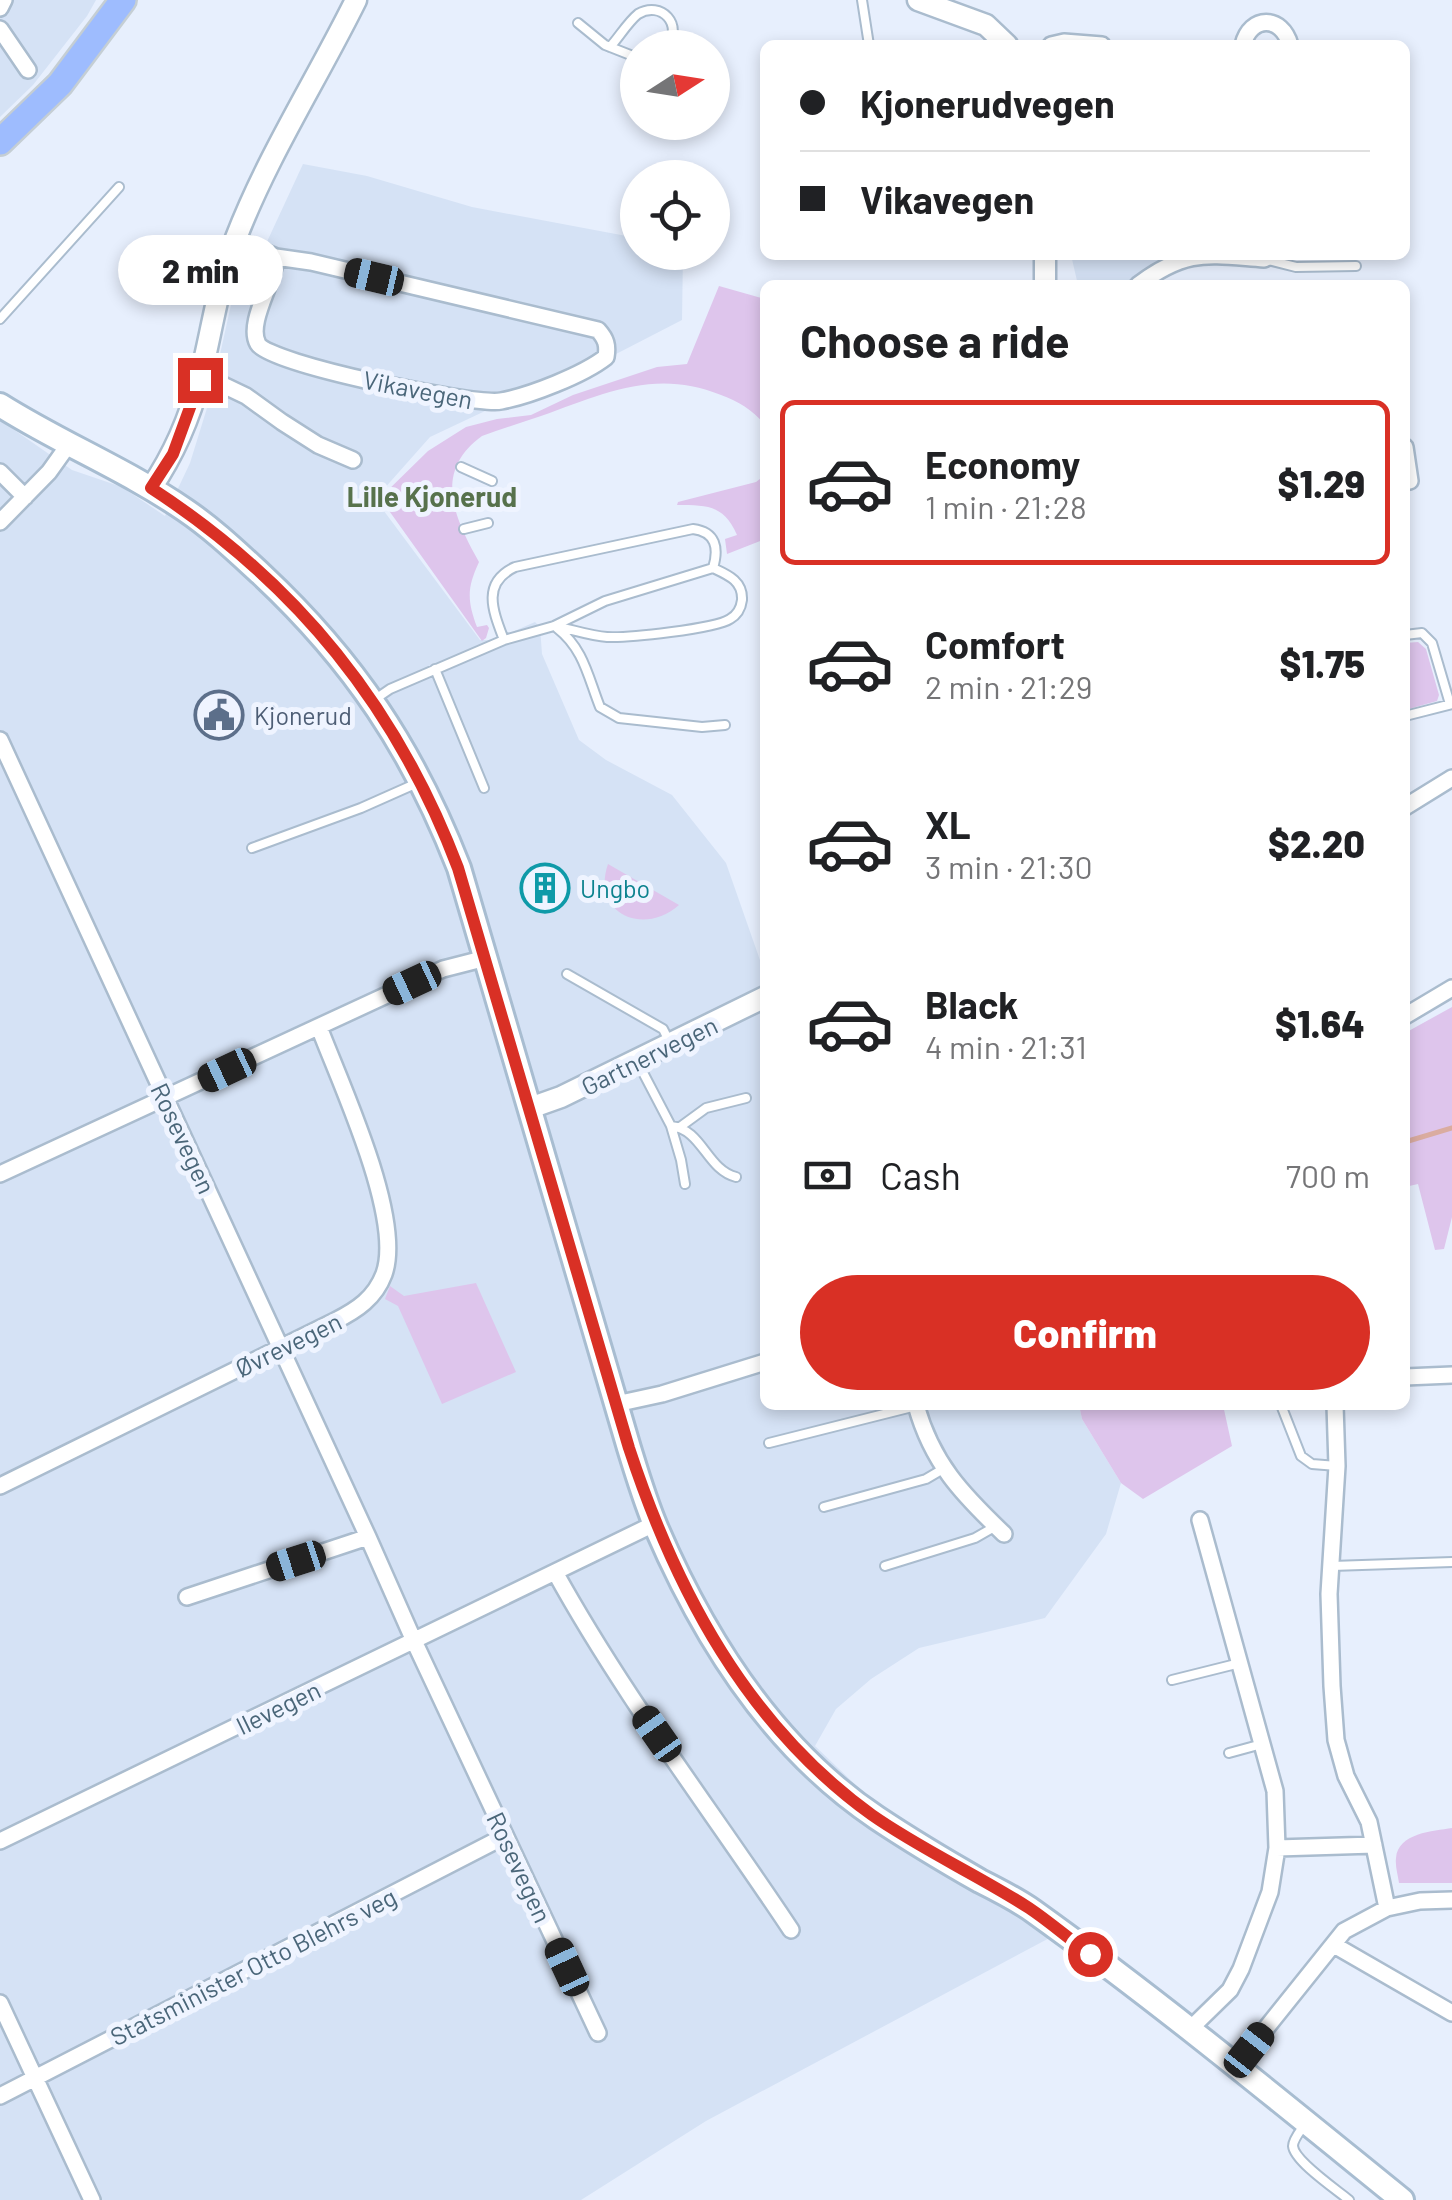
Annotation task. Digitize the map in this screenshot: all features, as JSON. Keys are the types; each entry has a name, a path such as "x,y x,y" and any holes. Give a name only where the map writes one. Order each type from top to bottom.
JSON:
{"main road":[{"path":"0,142 60,84 122,0"},
{"path":"0,405 151,488 222,538 278,590 374,700 421,781 458,868 654,1524 690,1597 748,1692 825,1779 874,1817 1029,1908 1402,2200"}],"street":[{"path":"0,8 4,0"},
{"path":"151,488 178,442 200,380 235,238 356,0"},
{"path":"918,0 986,25 1001,40"},
{"path":"1245,40 1253,26 1266,22 1281,28 1289,40"},
{"path":"0,28 28,70"},
{"name":"Vikavegen","path":"235,238 276,257 598,330 608,346 606,358 540,390 486,403 294,363 268,353 258,344 255,328 276,257"},
{"path":"1146,280 1185,260"},
{"path":"200,380 246,396 306,437 353,460"},
{"path":"0,522 69,444"},
{"path":"0,472 25,497"},
{"name":"Rosevegen","path":"0,740 598,2032"},
{"path":"1410,803 1452,778"},
{"path":"0,1174 443,969 486,958"},
{"path":"1410,1013 1452,988"},
{"name":"Gartnervegen","path":"530,1108 638,1061 760,1000"},
{"name":"Øvrevegen","path":"0,1486 360,1307 379,1286 388,1259 384,1218 376,1184 319,1027"},
{"path":"616,1404 760,1364"},
{"path":"1410,1376 1452,1375"},
{"path":"917,1410 926,1439 943,1469 1000,1530"},
{"path":"1335,1410 1337,1466 1330,1633 1336,1740 1346,1776 1369,1822 1387,1908"},
{"path":"1189,2030 1230,1990 1241,1969 1270,1892 1277,1848 1274,1791 1200,1520"},
{"name":"Ilevegen","path":"0,1841 654,1524"},
{"path":"187,1597 368,1537"},
{"path":"555,1572 596,1643 791,1930"},
{"name":"Statsminister Otto Blehrs veg","path":"0,2096 505,1836"},
{"path":"1277,1848 1374,1845"},
{"path":"1235,2067 1344,1932 1387,1908 1452,1900"},
{"path":"1334,1945 1452,2013"},
{"path":"0,2003 92,2200"}],"lane":[{"path":"862,0 868,40"},
{"path":"624,30 638,14 657,10 671,18 674,30"},
{"path":"578,23 591,36 620,51"},
{"path":"610,47 620,35"},
{"path":"0,319 119,187"},
{"path":"1276,260 1296,267 1356,266"},
{"path":"462,468 492,482"},
{"path":"464,529 488,523"},
{"path":"504,640 492,603 492,588 506,571 525,564 692,529 703,530 714,540 713,568"},
{"path":"374,700 390,689 504,640 554,626 605,601 713,568 738,584 742,598 738,612 726,622 695,628 607,637 554,626"},
{"path":"554,626 571,639 600,707 619,718 702,727 725,725"},
{"path":"1410,634 1422,633 1432,644 1451,704 1410,715"},
{"path":"435,669 484,788"},
{"path":"252,848 362,808 421,781"},
{"path":"567,974 663,1029 671,1045"},
{"path":"638,1061 676,1127 685,1184"},
{"path":"676,1127 706,1108 746,1098"},
{"path":"676,1127 690,1132 718,1169 736,1177"},
{"path":"769,1443 897,1410"},
{"path":"1282,1410 1301,1456 1312,1464 1337,1466"},
{"path":"824,1507 926,1480 943,1469"},
{"path":"884,1566 1000,1530"},
{"path":"1332,1566 1452,1562"},
{"path":"1172,1680 1241,1663"},
{"path":"1229,1753 1262,1744"},
{"path":"1305,2124 1293,2147 1298,2158 1349,2200"}],"shaded area":[{"path":"0,0 96,0 33,85 0,117"},
{"path":"303,164 367,176 472,207 620,235 620,270 683,270 682,320 430,437 375,499 480,640 494,640 535,622 540,627 542,654 579,740 606,760 672,795 726,863 760,960 760,1410 1080,1410 1121,1483 1106,1534 1045,1618 919,1648 871,1679 836,1709 815,1746 886,1814 969,1858 1062,1916 1057,1934 706,2121 581,2200 0,2200 0,420 72,470 122,487 165,516 190,463 211,395 240,264 259,259"},
{"path":"1072,260 1168,260 1141,280 1077,280"},
{"path":"719,286 760,298 760,419 745,407 697,387 651,384 608,393 489,433 467,450 457,465 453,496 462,529 479,562 470,594 477,627 489,628 482,641 380,498 428,451 466,427 531,415 573,395 657,367 687,364"},
{"path":"760,479 760,541 727,554 725,539 737,535 720,512 677,505 678,502"},
{"path":"1418,642 1426,649 1439,695 1437,701 1410,709 1410,643"},
{"path":"608,864 679,905 650,919 624,915 607,896"},
{"path":"1452,1007 1452,1217 1444,1249 1435,1250 1418,1184 1410,1186 1410,1030"},
{"path":"476,1283 516,1372 442,1404 398,1306 385,1299 390,1286 404,1296"},
{"path":"1080,1410 1224,1410 1232,1446 1143,1499 1121,1483"},
{"path":"1452,1828 1452,1883 1399,1883 1396,1858 1403,1843 1418,1835"}],"waterway":[{"path":"1410,1141 1452,1128"}],"place":[{"name":"Kjonerud","path":"219,715"},
{"name":"Ungbo","path":"545,888"}],"district":[{"name":"Lille Kjonerud","path":"432,496"}],"route":[{"path":"200,380 173,454 151,488 222,538 316,629 374,700 421,781 458,868 654,1524 718,1647 785,1738 825,1779 874,1817 1029,1908 1090,1954"}]}
